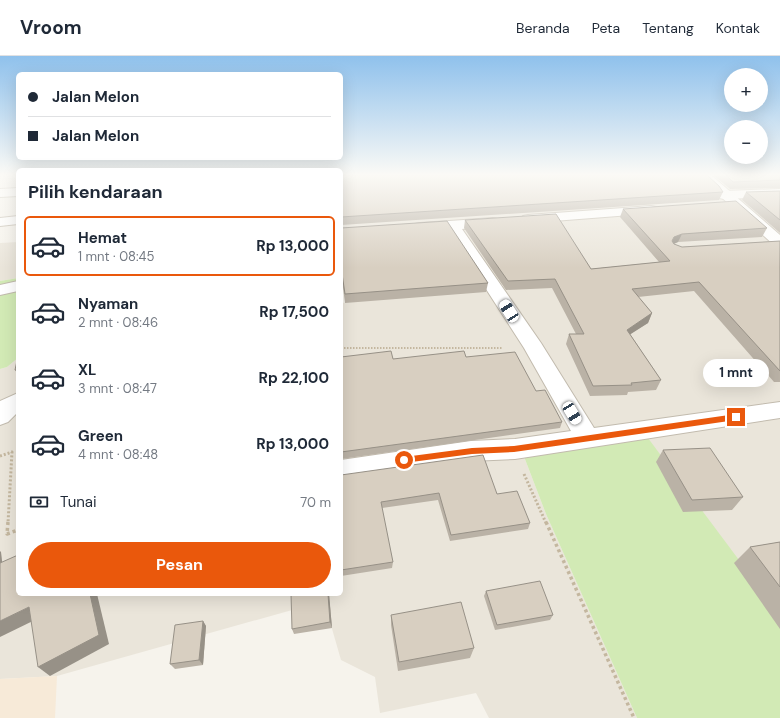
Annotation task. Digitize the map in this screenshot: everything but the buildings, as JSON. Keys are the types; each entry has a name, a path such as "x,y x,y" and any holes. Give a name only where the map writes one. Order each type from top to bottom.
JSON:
{"street":[{"path":"732,206 778,241"},
{"path":"404,228 664,209"},
{"path":"0,222 16,220"},
{"path":"452,225 534,348 588,439"},
{"path":"755,244 778,241"},
{"path":"0,290 16,286"},
{"path":"0,416 8,407 16,402"},
{"path":"343,470 464,452 514,449 588,439 780,410"}],"path":[{"path":"343,348 534,348"},
{"path":"514,449 634,718"},
{"path":"0,456 12,452 7,534 16,531"}],"shaded area":[{"path":"343,206 780,206 780,615 523,454 546,514 637,718 489,718 476,693 380,713 375,677 341,660 324,601 57,676 0,679 0,369 7,367 16,360 16,596 343,596 343,303 505,286 343,231"},
{"path":"16,242 16,278 0,281 0,243"},
{"path":"57,676 55,718 0,718 0,679"}],"green space":[{"path":"16,278 16,360 7,367 0,369 0,281"},
{"path":"639,426 780,615 780,718 637,718 546,514 523,454 592,427"}],"route":[{"path":"404,460 472,451 514,449 736,417"}]}
